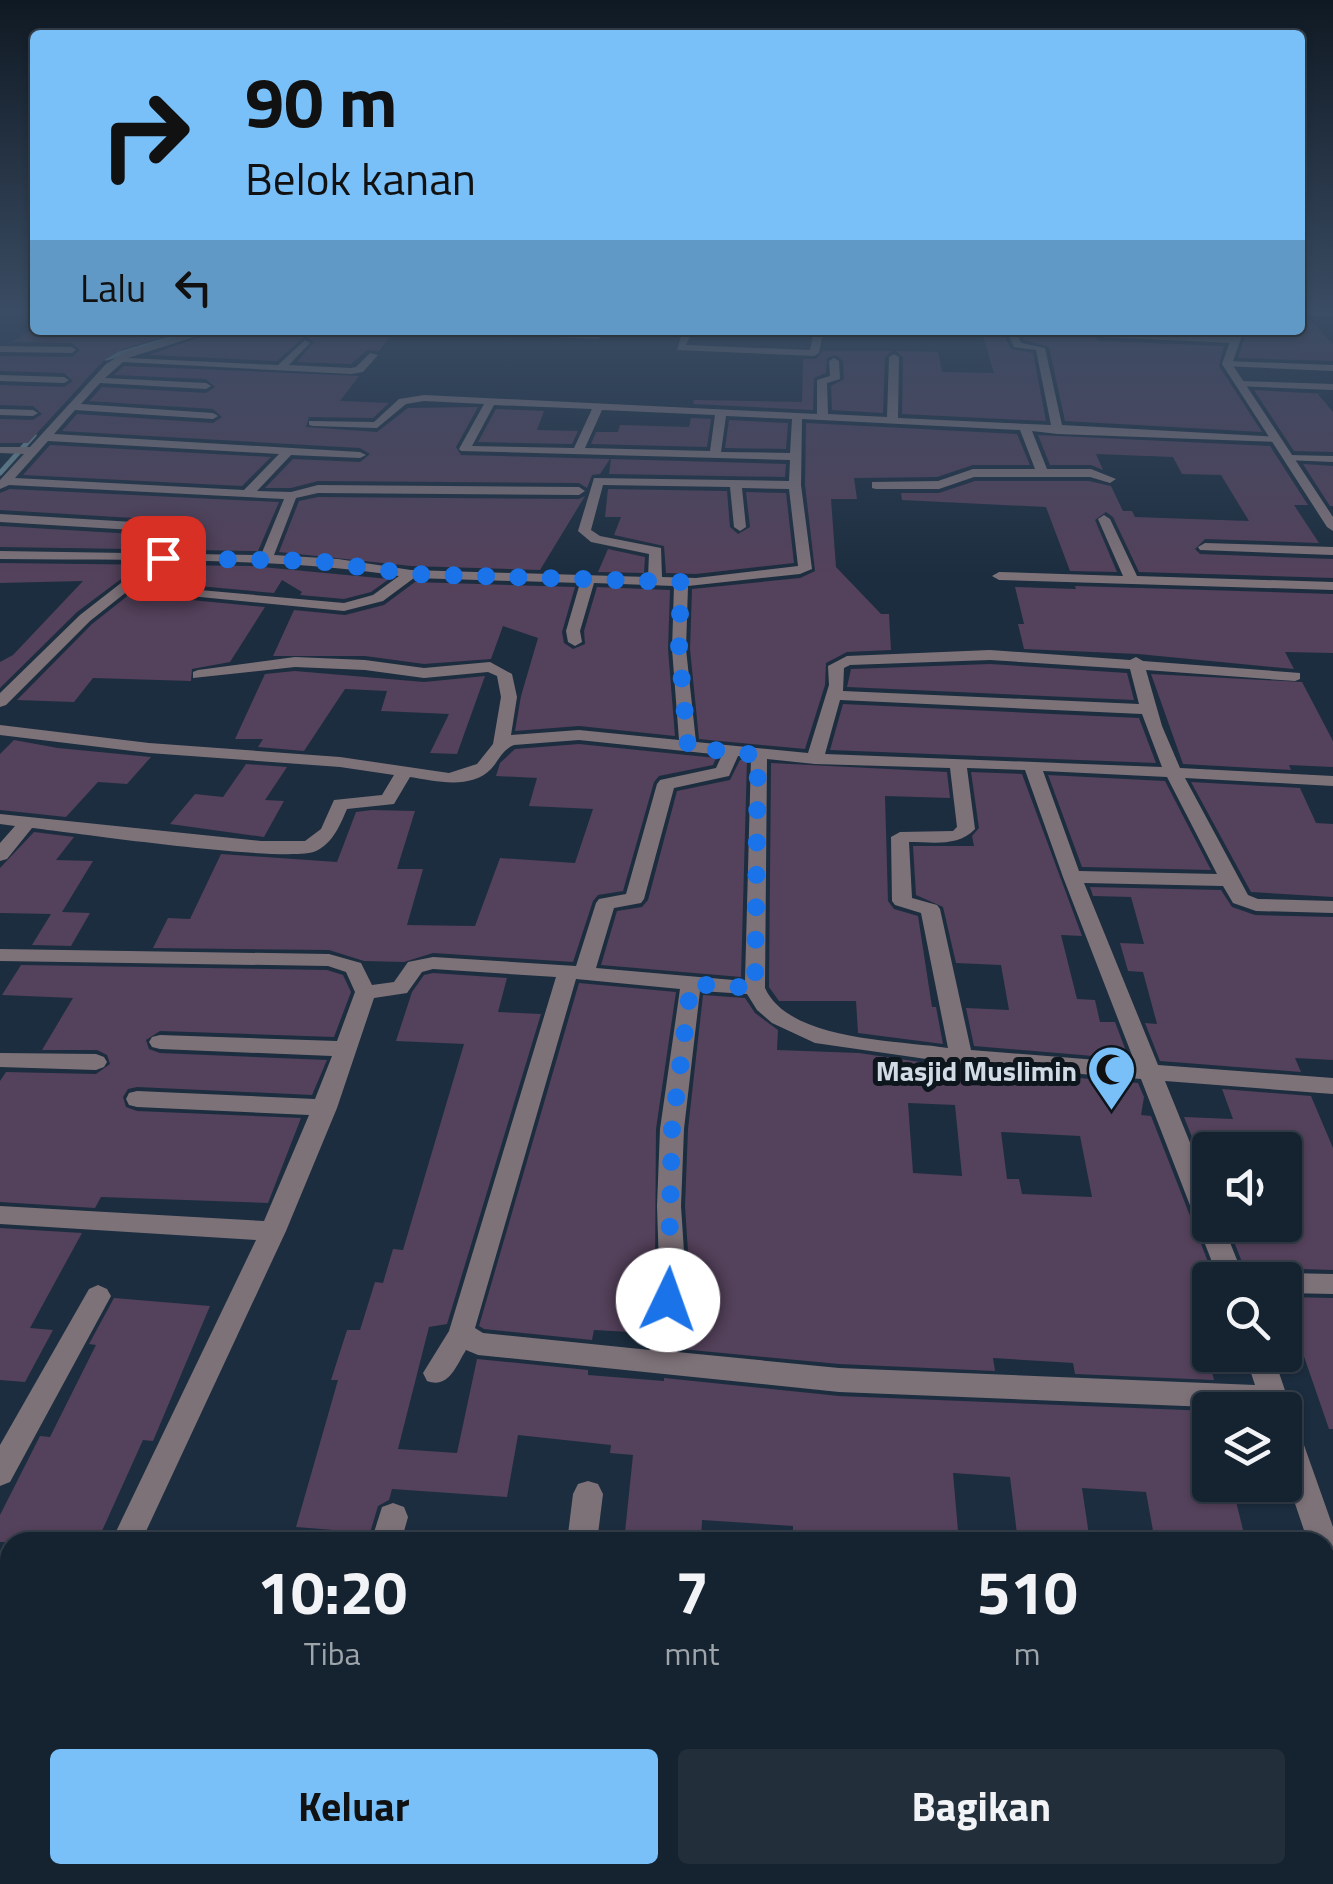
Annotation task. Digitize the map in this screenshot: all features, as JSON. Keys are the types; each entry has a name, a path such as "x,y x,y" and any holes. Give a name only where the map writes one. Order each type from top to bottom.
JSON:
{"street":[{"path":"79,399 45,437 17,450 3,484 290,496 318,489 578,491"},
{"path":"313,423 377,425 402,402 412,399 1276,439"},
{"path":"822,399 823,419"},
{"path":"892,422 893,399"},
{"path":"1051,399 1058,431"},
{"path":"1250,399 1328,511 1333,527"},
{"path":"491,401 465,449 794,457"},
{"path":"72,407 213,416"},
{"path":"578,452 598,407"},
{"path":"0,412 33,413"},
{"path":"715,455 721,414"},
{"path":"0,555 266,559 338,563 411,574 681,582 804,569 795,484 797,418"},
{"path":"1026,430 1042,472"},
{"path":"45,437 360,455"},
{"path":"246,495 287,452"},
{"path":"1289,458 1333,459"},
{"path":"318,489 342,460"},
{"path":"876,484 939,485 973,472 1091,473 1110,479"},
{"path":"656,581 656,551 586,534 598,482 795,484"},
{"path":"736,484 740,527"},
{"path":"266,559 290,496"},
{"path":"0,518 167,528"},
{"path":"1104,519 1132,580"},
{"path":"1206,547 1333,551"},
{"path":"0,702 123,587 344,607 378,598 411,574"},
{"path":"999,576 1333,586"},
{"path":"574,642 572,630 588,579"},
{"path":"681,582 679,649 688,747"},
{"path":"816,759 835,695 836,666 847,661 963,654 1136,662 1295,676"},
{"path":"0,730 448,778 474,774 501,744 510,689 504,674 490,667 424,672 295,662 198,675"},
{"path":"1136,662 1146,708 1170,772 1240,899 1249,904 1333,907"},
{"path":"835,695 1146,708"},
{"path":"501,744 529,737 579,734 816,759 1032,765 1333,781"},
{"path":"437,1373 462,1333 576,974 606,903 634,900 666,784 723,772 730,752"},
{"path":"758,755 755,988 766,1007 815,1036 961,1057 1153,1075 1333,1086"},
{"path":"958,763 966,829 957,836 900,837 902,901 930,908 961,1057"},
{"path":"1032,765 1072,877 1192,1177"},
{"path":"0,819 261,847 310,847 329,832 340,804 388,800 405,771"},
{"path":"0,855 27,822"},
{"path":"1072,877 1229,880"},
{"path":"0,955 328,960 354,968 366,992 326,1108 273,1232 131,1532"},
{"path":"366,992 400,988 411,970 422,964 501,965 755,988"},
{"path":"662,1364 672,1268 668,1206 672,1129 691,984"},
{"path":"160,1042 347,1050"},
{"path":"0,1060 96,1062"},
{"path":"137,1099 326,1108"},
{"path":"0,1215 273,1232"},
{"path":"1302,1284 1333,1284"},
{"path":"0,1473 98,1296"},
{"path":"462,1333 478,1344 662,1364 839,1380 1192,1399"},
{"path":"1302,1480 1320,1532"},
{"path":"583,1532 588,1494"}],"building":[{"path":"0,399 68,399 28,443 0,443 0,419 33,420 42,414 33,406 0,405"},
{"path":"342,399 389,403 373,418 309,417 306,427 377,432 408,408 478,407 456,447 461,455 610,459 600,474 592,475 587,488 579,483 318,481 291,488 265,488 293,459 360,462 370,454 360,448 62,431 77,414 213,423 222,417 213,409 89,401"},
{"path":"813,399 813,410 693,404 694,400"},
{"path":"832,399 884,399 883,413 832,410"},
{"path":"902,399 1042,399 1046,421 902,414"},
{"path":"1060,399 1240,399 1262,432 1065,421"},
{"path":"1260,399 1322,399 1333,412 1333,452 1294,451"},
{"path":"496,409 544,411 537,430 578,431 572,444 478,442"},
{"path":"691,418 711,419 707,447 591,444 596,432 618,432 620,425 689,427"},
{"path":"729,420 788,423 786,449 725,448"},
{"path":"806,423 1017,434 1030,465 973,465 937,477 854,478 857,499 831,499 836,567 881,614 889,614 891,650 847,652 826,663 825,685 805,749 699,739 690,649 692,589 800,578 815,571 805,485"},
{"path":"1038,435 1270,446 1308,505 1294,505 1319,543 1205,539 1195,549 1200,554 1333,559 1333,578 1139,572 1113,517 1106,512 1095,520 1117,572 1070,571 1046,507 902,500 901,493 939,493 975,481 1089,481 1111,486 1123,511 1132,511 1135,517 1249,521 1221,475 1182,474 1173,457 1096,454 1103,470 1091,465 1050,465"},
{"path":"50,445 271,457 242,486 23,475"},
{"path":"611,459 786,464 785,477 609,474"},
{"path":"1303,464 1333,466 1333,506 1330,506"},
{"path":"10,489 279,502 258,551 0,547 0,526 167,536 177,529 167,520 0,510 0,493"},
{"path":"608,489 727,491 730,527 738,534 750,527 746,492 786,493 794,563 696,574 666,573 664,546 614,535 621,517 605,517"},
{"path":"585,496 540,570 411,566 279,552 299,501 318,497"},
{"path":"608,549 645,557 644,573 598,572"},
{"path":"0,563 250,566 389,579 371,592 344,599 300,595 302,592 282,580 274,593 121,579 77,612 0,688 0,662 13,655 83,581 0,583"},
{"path":"415,582 575,587 562,632 564,643 573,649 585,644 584,631 597,587 670,590 668,649 675,736 579,726 515,731 538,638 503,626 491,659 424,664 365,656 273,656 294,610 345,615 384,605"},
{"path":"1075,586 1333,594 1333,653 1285,652 1294,669 1138,654 1024,649 1018,624 1024,624 1015,587 1076,589"},
{"path":"130,594 265,607 230,662 192,669 191,681 93,678 74,702 17,700 92,624"},
{"path":"990,664 1127,673 1134,700 847,687 851,669"},
{"path":"295,671 424,682 485,676 457,754 430,753 449,714 381,711 387,691 345,689 304,751 258,747 263,739 235,739 265,674"},
{"path":"1151,674 1302,682 1333,741 1333,767 1289,765 1291,770 1183,764"},
{"path":"843,704 1139,718 1156,763 830,750"},
{"path":"14,740 151,757 127,784 98,782 66,817 0,810 0,754"},
{"path":"579,744 716,758 713,765 659,776 654,782 623,891 598,895 593,901 573,962 433,953 404,962 364,961 329,950 153,948 168,918 190,919 221,854 337,862 356,812 372,810 415,811 397,869 423,869 407,925 475,926 500,858 575,863 593,809 529,806 537,778 496,776 500,763 515,749"},
{"path":"740,760 747,760 741,977 601,965 617,911 642,907 648,900 677,791 730,780"},
{"path":"771,763 947,772 950,798 885,796 888,901 894,909 918,916 932,1007 936,1007 943,1044 858,1033 856,1001 779,1001 769,987"},
{"path":"246,764 287,767 265,800 284,801 264,837 170,824 195,794 223,797"},
{"path":"971,772 1022,774 1082,936 1061,935 1077,999 1095,1000 1100,1022 1115,1022 1129,1059 974,1046 966,1008 1009,1010 1001,965 956,963 943,907 916,895 913,846 974,846 972,836 979,828"},
{"path":"1048,775 1165,781 1211,870 1082,867"},
{"path":"1191,782 1300,788 1316,823 1333,824 1333,897 1251,892"},
{"path":"34,832 74,837 56,860 93,861 62,912 90,913 71,946 32,945 51,914 0,913 0,868"},
{"path":"1090,887 1221,890 1232,907 1255,915 1333,917 1333,1060 1295,1058 1301,1072 1160,1061 1145,1023 1157,1024 1143,972 1128,971 1120,943 1144,944 1131,897 1093,896"},
{"path":"21,965 327,970 343,975 351,992 334,1037 160,1031 146,1040 149,1049 160,1053 327,1060 312,1095 137,1087 128,1089 123,1097 126,1107 137,1111 301,1118 268,1203 101,1197 95,1208 0,1202 0,1081 6,1072 96,1074 110,1064 107,1055 97,1050 42,1050 73,998 2,995"},
{"path":"433,973 507,978 498,1012 541,1014 447,1324 429,1327 398,1449 457,1453 477,1359 588,1370 588,1375 664,1378 839,1396 1192,1410 1192,1502 1236,1502 1244,1532 1153,1532 1146,1492 1082,1488 1089,1532 1017,1532 1010,1477 953,1473 958,1532 793,1532 793,1526 702,1520 701,1532 625,1532 633,1455 610,1453 611,1445 518,1435 507,1497 392,1489 389,1500 378,1506 370,1532 296,1527 338,1380 331,1380 347,1330 360,1330 375,1282 383,1283 393,1249 403,1250 464,1044 396,1041 412,992 424,975"},
{"path":"579,983 676,992 656,1129 655,1267 648,1333 594,1330 592,1340 484,1329 479,1326"},
{"path":"703,995 745,998 755,1013 778,1030 777,1050 859,1053 961,1068 1138,1083 1144,1097 1141,1115 1151,1116 1192,1221 1192,1242 1200,1242 1208,1262 1192,1262 1192,1372 1212,1372 1214,1380 1075,1374 1073,1363 993,1358 995,1371 839,1364 681,1349 689,1267 685,1206 688,1129","holes":["908,1103 955,1105 962,1176 913,1173","1001,1132 1080,1136 1092,1197 1022,1194 1019,1179 1007,1179"]},
{"path":"1222,1089 1311,1096 1333,1148 1333,1270 1302,1269 1302,1262 1242,1262 1234,1242 1302,1242 1302,1132 1192,1132 1192,1137 1184,1117 1233,1119"},
{"path":"0,1228 82,1233 30,1328 53,1330 25,1382 0,1380"},
{"path":"1302,1297 1333,1298 1333,1429 1329,1429 1302,1351"},
{"path":"114,1298 210,1306 153,1441 143,1440 102,1532 0,1532 0,1515 40,1436 50,1437 96,1345 89,1344"}],"waterway":[{"path":"0,473 34,435"}],"place":[{"name":"Masjid Muslimin","path":"1112,1112"}],"route":[{"path":"163,558 317,561 411,574 681,582 679,649 688,747 758,755 755,988 691,984 672,1129 668,1206 672,1268 668,1300"}]}
